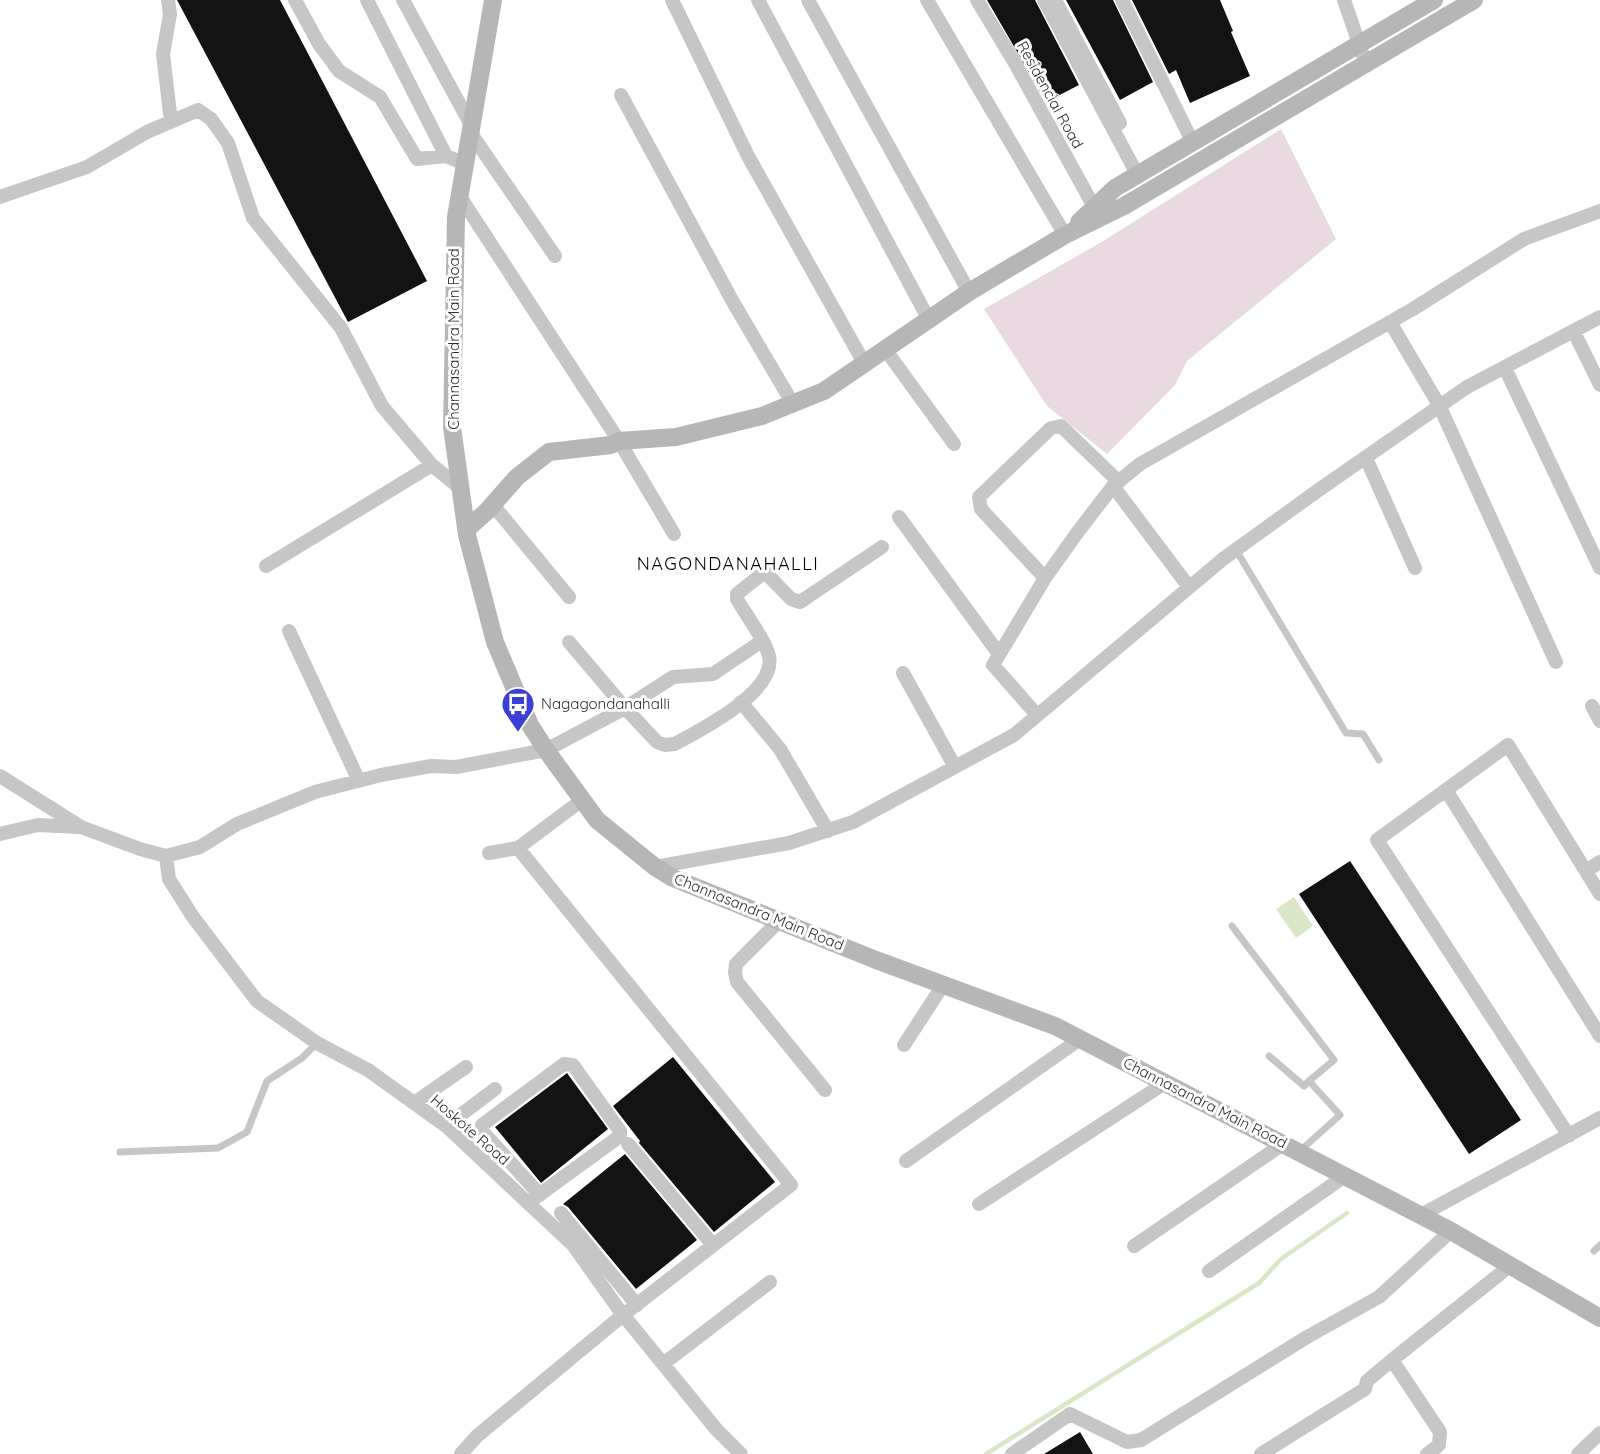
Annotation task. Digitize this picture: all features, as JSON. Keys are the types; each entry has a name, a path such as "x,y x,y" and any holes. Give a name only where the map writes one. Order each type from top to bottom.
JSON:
{"street":[{"path":"168,0 170,14 163,54 171,122"},
{"path":"295,0 319,44 339,71 380,97 417,159 446,156 465,164"},
{"path":"367,0 446,156"},
{"path":"403,0 471,129 555,256"},
{"name":"Channasandra Main Road","path":"493,0 456,217 452,426 467,530 495,642 530,725 597,820 655,867 673,878 943,985 1055,1026 1451,1231 1600,1317"},
{"path":"672,0 748,156 864,363"},
{"path":"758,0 929,320"},
{"path":"808,0 969,292"},
{"path":"927,0 1065,235"},
{"name":"Residencial Road","path":"977,0 1016,65 1094,207"},
{"path":"1044,0 1140,172"},
{"path":"1055,0 1134,150 1140,172"},
{"path":"1122,0 1192,141"},
{"path":"1344,0 1366,64"},
{"path":"1065,235 1114,188 1434,0"},
{"path":"467,530 517,477 549,452 611,445 620,441 676,437 762,416 824,391 969,292 1065,235 1124,206 1474,0"},
{"path":"621,95 733,302 793,404"},
{"path":"0,197 87,167 147,132 198,110 211,119 228,143 253,218 341,328 382,406 432,465 461,489"},
{"path":"459,195 620,441 674,534"},
{"path":"1037,715 993,665 1045,578 1116,484 1140,464 1390,322 1524,239 1600,211"},
{"path":"655,867 789,843 853,822 1014,735 1236,550 1439,405 1467,387 1600,317"},
{"path":"1390,322 1439,405 1556,662"},
{"path":"1574,332 1600,385"},
{"path":"885,349 954,444"},
{"path":"1505,368 1600,568"},
{"path":"1045,578 981,509 979,497 1051,428 1061,426 1116,484 1190,586"},
{"path":"1366,458 1414,568"},
{"path":"266,566 432,465"},
{"path":"493,505 569,597"},
{"path":"899,517 999,654"},
{"path":"569,642 657,742 665,745 675,744 732,711 765,679 770,667 769,655 736,599 737,594 766,573 790,599 800,602 882,547"},
{"path":"289,631 359,781"},
{"path":"0,776 81,827 166,856 200,847 237,824 315,792 431,766 456,767 546,750 625,708 676,675 705,675 717,671 762,641"},
{"path":"903,673 955,767"},
{"path":"741,702 780,749 828,831"},
{"path":"1592,706 1600,721"},
{"path":"1569,1136 1377,840 1508,745 1600,894"},
{"path":"1446,790 1600,1036"},
{"path":"489,853 518,848 582,800"},
{"path":"0,834 38,825 81,827"},
{"path":"461,1454 477,1436 623,1315 790,1185 518,848"},
{"name":"Hoskote Road","path":"166,856 169,879 193,917 257,1000 317,1043 368,1070 446,1126 573,1245 623,1315 716,1430 741,1454"},
{"path":"1586,871 1600,862"},
{"path":"779,921 736,964 737,982 825,1090"},
{"path":"904,1045 943,985"},
{"path":"906,1161 1080,1039"},
{"path":"528,1203 540,1195 620,1136 620,1131 573,1065 564,1064 482,1125 482,1131 540,1195"},
{"path":"414,1103 466,1067"},
{"path":"979,1204 1165,1083"},
{"path":"446,1126 495,1089"},
{"path":"1421,1215 1600,1118"},
{"path":"628,1144 713,1245"},
{"path":"1134,1246 1291,1148"},
{"path":"486,1164 501,1152"},
{"path":"1209,1271 1345,1176"},
{"path":"561,1213 637,1305"},
{"path":"1012,1454 1070,1414 1127,1442 1141,1440 1307,1337 1379,1297 1451,1231"},
{"path":"1261,1454 1365,1389 1367,1381 1511,1265"},
{"path":"663,1364 770,1282"},
{"path":"1392,1360 1440,1432 1439,1446 1427,1454"},
{"path":"1578,1454 1600,1433"}],"lane":[{"path":"1236,550 1346,733 1363,734 1379,760"},
{"path":"1232,926 1334,1060 1304,1086 1269,1056"},
{"path":"120,1152 218,1148 228,1143 247,1132 267,1081 302,1058 317,1043"},
{"path":"1291,1148 1340,1116 1309,1081"},
{"path":"1594,1251 1600,1245"}],"shaded area":[{"path":"1281,129 1336,239 1187,361 1175,385 1107,454 1047,406 984,309 1100,243"},
{"path":"1294,897 1313,926 1296,938 1276,909"}],"building":[{"path":"177,0 280,0 427,281 348,322"},
{"path":"987,0 1035,0 1079,85 1046,102"},
{"path":"1066,0 1113,0 1153,82 1120,100"},
{"path":"1132,0 1220,0 1250,76 1190,103 1176,70 1169,74"},
{"path":"1350,861 1521,1120 1469,1154 1299,894"},
{"path":"673,1057 775,1182 714,1232 639,1143 640,1141 613,1106"},
{"path":"567,1073 608,1129 541,1183 495,1127"},
{"path":"625,1154 697,1240 636,1289 568,1207 563,1204"},
{"path":"1080,1432 1093,1454 1044,1454"}],"waterway":[{"path":"986,1454 1259,1283 1281,1259 1347,1213"}],"place":[{"name":"Nagagondanahalli","path":"518,733"}],"district":[{"name":"NAGONDANAHALLI","path":"728,564"}]}
